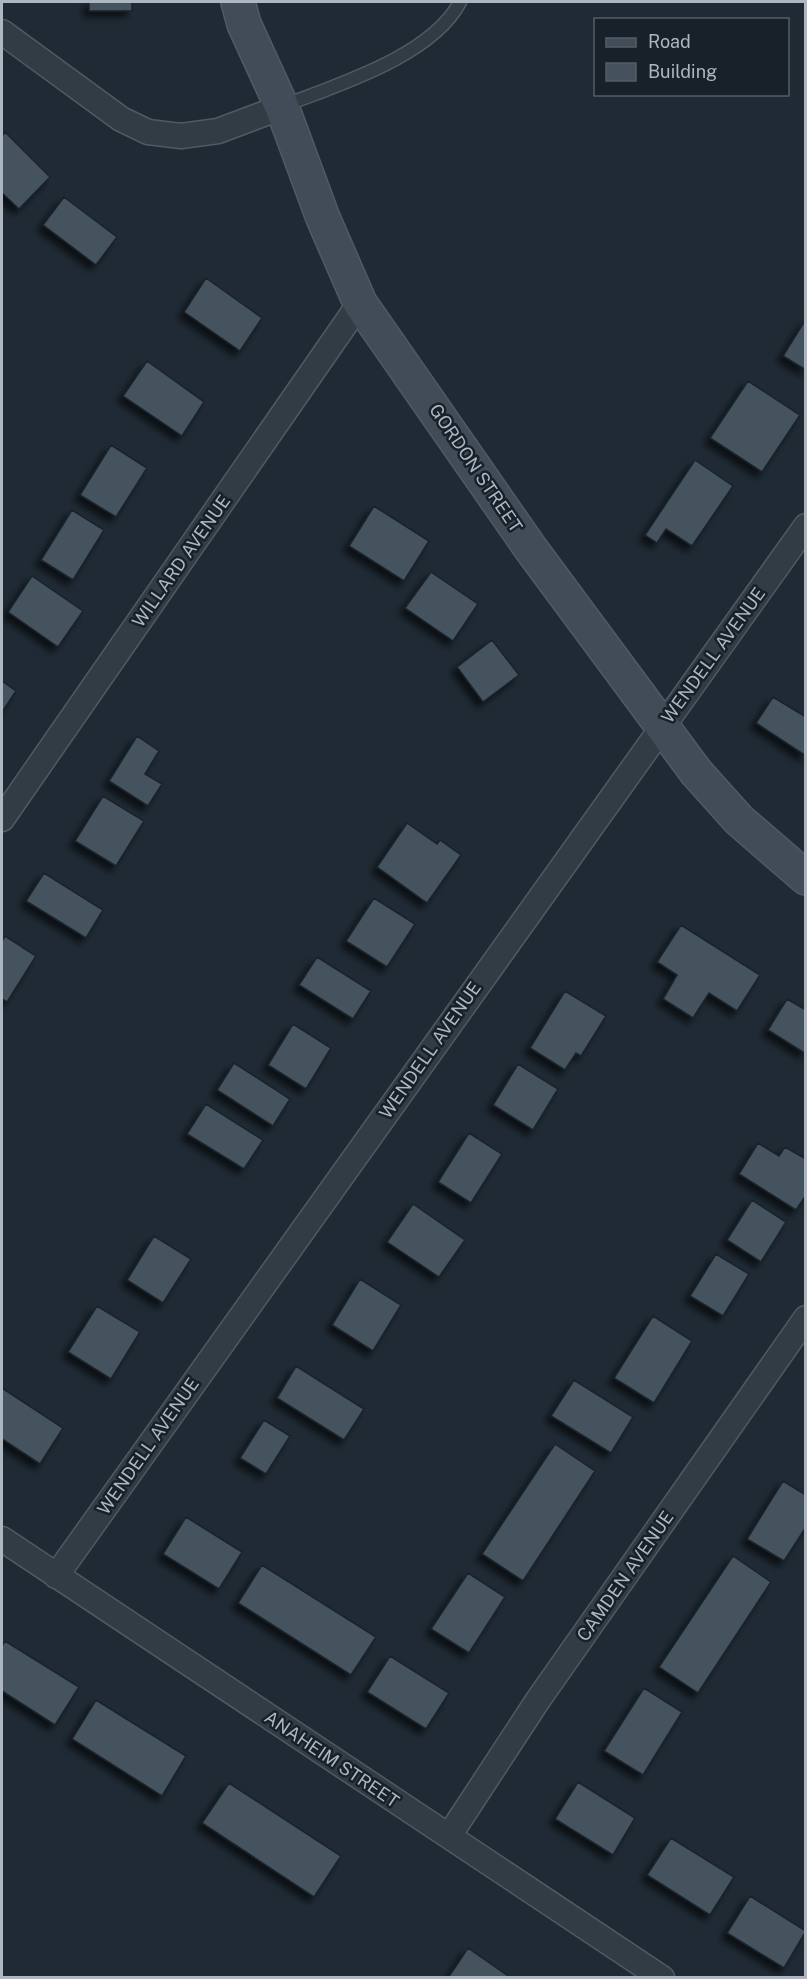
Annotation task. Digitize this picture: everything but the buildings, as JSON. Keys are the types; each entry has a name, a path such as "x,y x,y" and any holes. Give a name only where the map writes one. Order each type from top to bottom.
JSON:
{"street":[{"name":"GORDON STREET","path":"238,2 244,24 282,107 323,218 360,303 531,549 661,726 739,820 806,878"},
{"path":"2,32 82,93 121,119 148,132 181,136 218,131 282,107"},
{"name":"WILLARD AVENUE","path":"2,819 360,303"},
{"name":"WENDELL AVENUE","path":"56,1576 806,526"},
{"name":"CAMDEN AVENUE","path":"449,1836 538,1700 806,1318"},
{"name":"ANAHEIM STREET","path":"2,1539 662,1977"}],"lane":[{"path":"282,107 352,78 422,45 460,2"}]}
